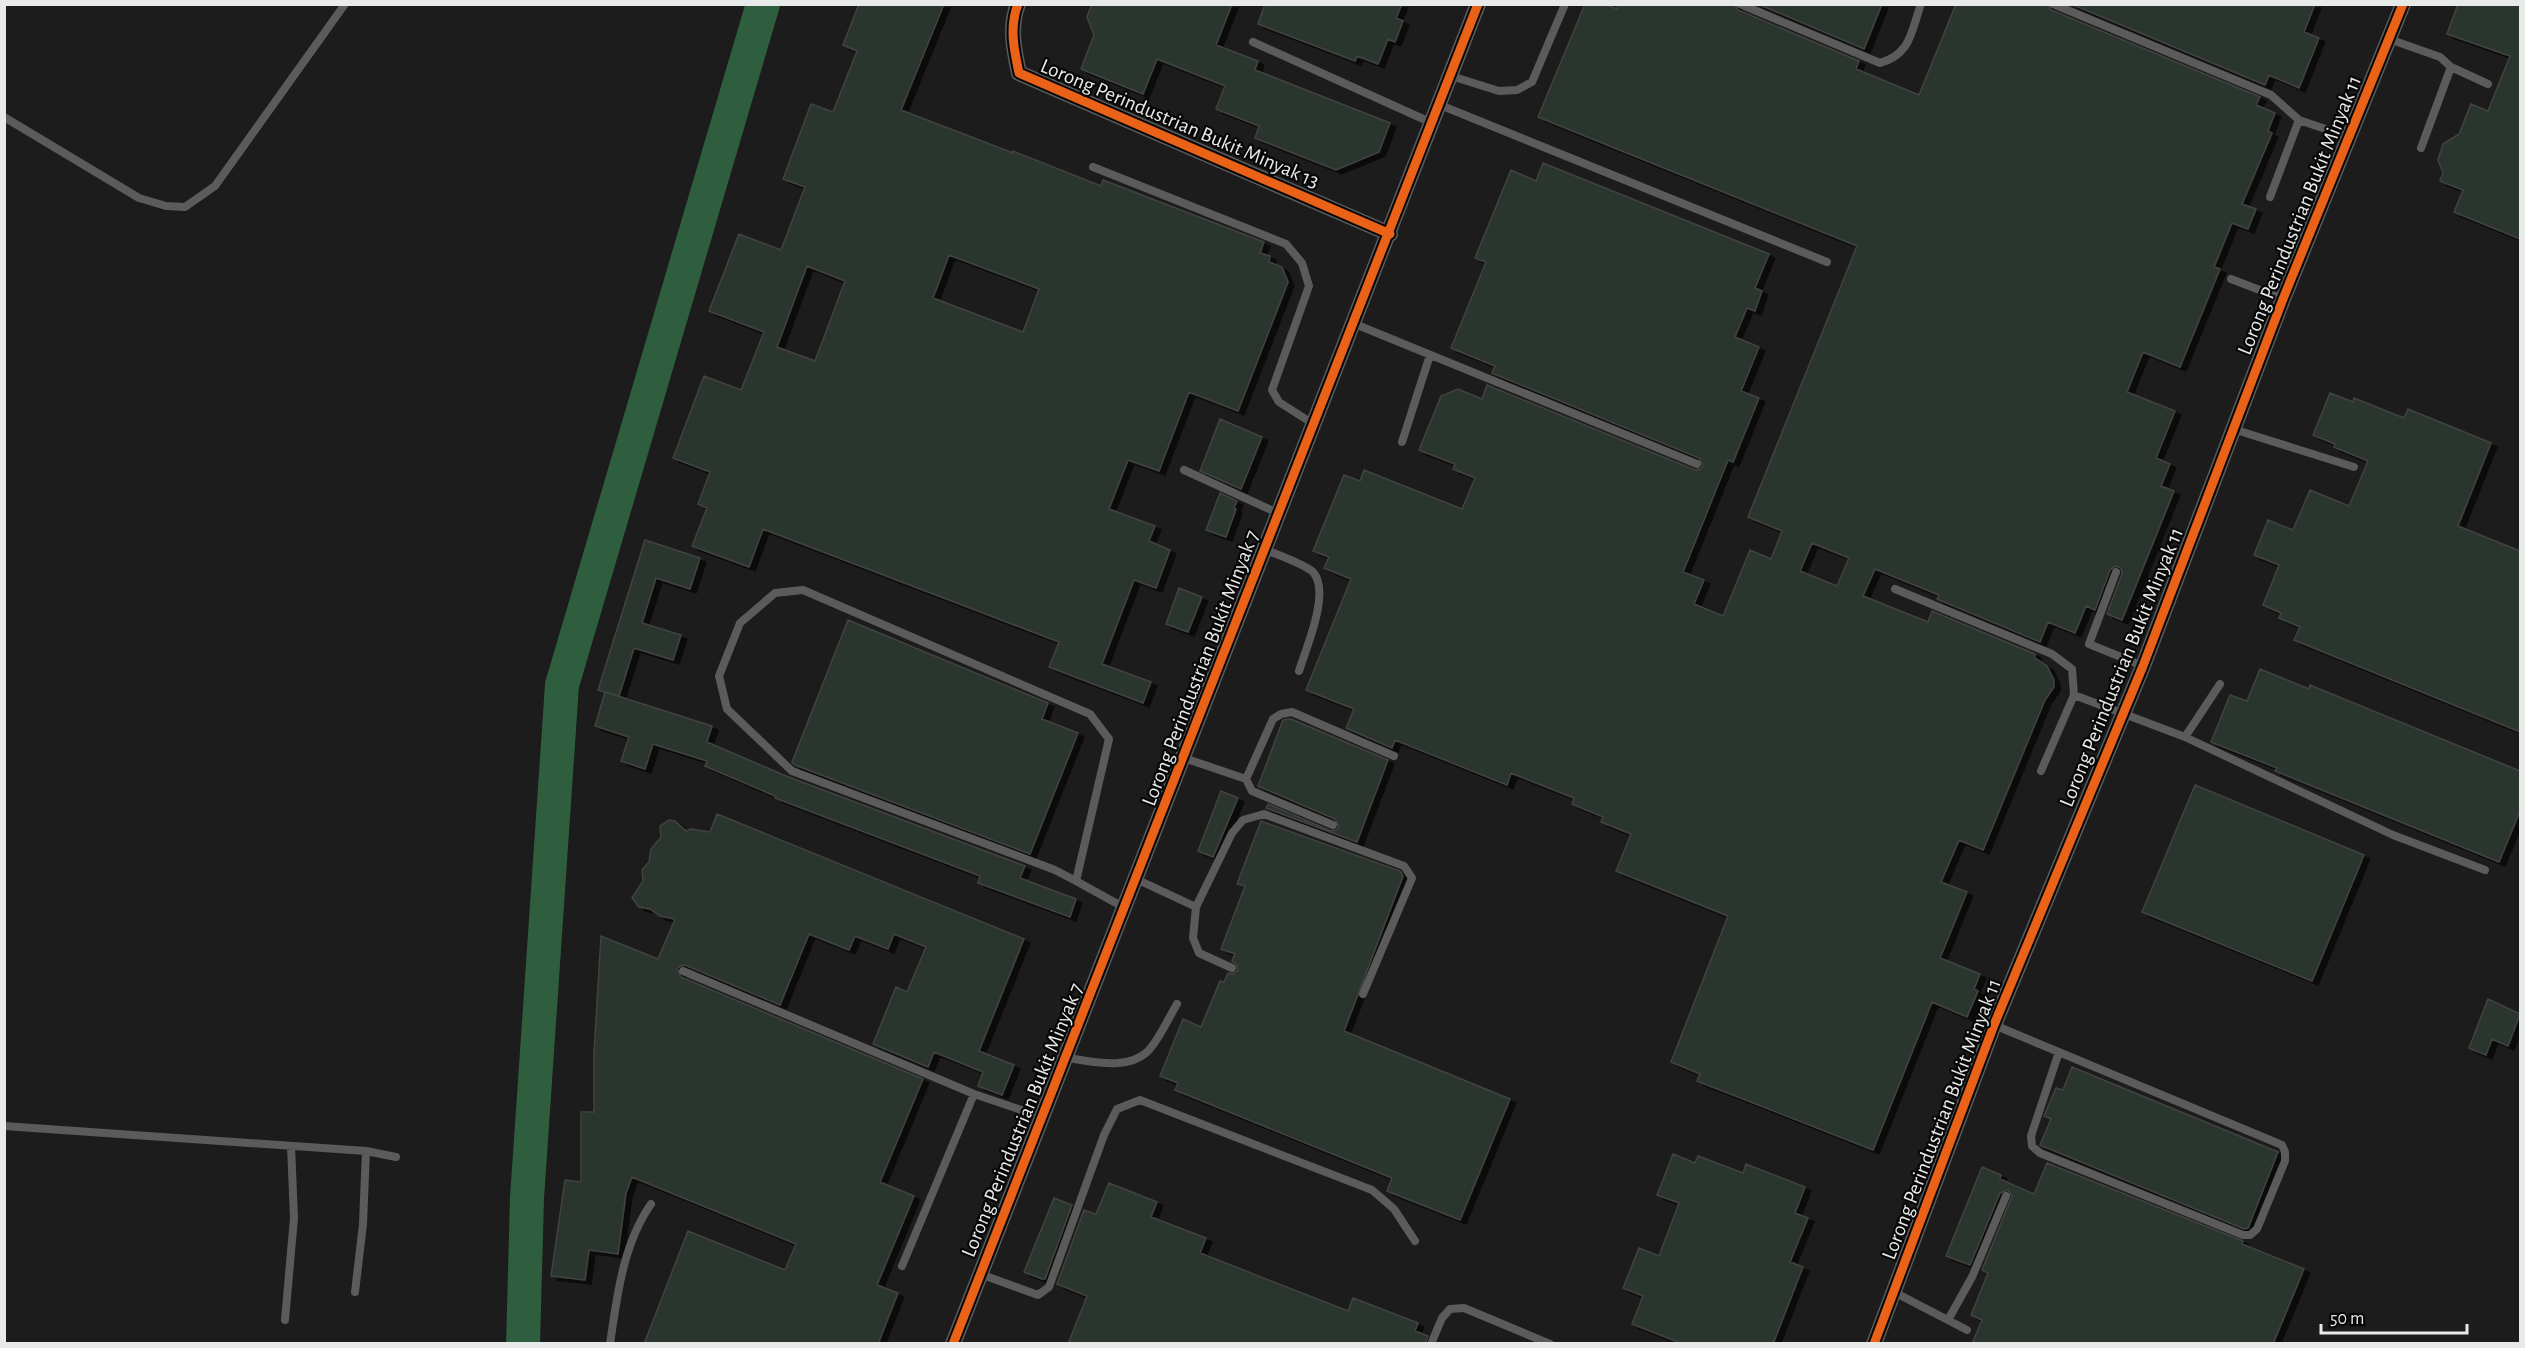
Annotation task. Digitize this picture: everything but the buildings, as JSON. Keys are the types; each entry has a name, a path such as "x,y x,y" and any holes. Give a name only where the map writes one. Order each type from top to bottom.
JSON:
{"street":[{"name":"Lorong Perindustrian Bukit Minyak 13","path":"1018,4 1012,44 1020,73 1390,234"},
{"name":"Lorong Perindustrian Bukit Minyak 7","path":"953,1344 1355,324 1478,4"},
{"name":"Lorong Perindustrian Bukit Minyak 11","path":"1874,1344 1994,1025 2143,666 2283,299 2403,4"}],"lane":[{"path":"4,117 139,198 166,206 185,207 214,186 345,4"},
{"path":"1451,76 1499,91 1517,90 1532,82 1565,4"},
{"path":"1740,4 1880,63 1895,59 1906,48 1921,4"},
{"path":"2053,4 2271,95 2300,120 2349,137"},
{"path":"2389,39 2440,57 2451,67 2488,84"},
{"path":"1253,42 1433,123"},
{"path":"2421,148 2451,67"},
{"path":"1440,105 1827,261"},
{"path":"2270,197 2300,120"},
{"path":"1093,167 1287,244 1302,263 1309,286 1272,390 1279,402 1315,425"},
{"path":"2231,279 2283,299"},
{"path":"1355,324 1697,464"},
{"path":"1402,442 1430,355"},
{"path":"2233,429 2354,467"},
{"path":"1184,470 1280,514"},
{"path":"1266,550 1312,571 1320,583 1320,599 1299,671"},
{"path":"2116,572 2089,644 2143,666"},
{"path":"1895,589 2052,654 2072,669 2074,695 2041,771"},
{"path":"1076,881 1109,739 1090,714 803,590 775,593 740,623 719,676 727,709 792,771 1055,870 1125,908"},
{"path":"2185,736 2220,684"},
{"path":"2074,695 2185,736 2393,835 2485,870"},
{"path":"1246,779 1273,719 1281,714 1292,712 1394,756"},
{"path":"1184,758 1246,779 1252,791 1333,825"},
{"path":"1232,968 1199,953 1193,938 1196,907 1232,833 1243,820 1264,814 1404,866 1412,878 1363,994"},
{"path":"1136,879 1196,907"},
{"path":"683,971 974,1094 1043,1118"},
{"path":"1066,1058 1129,1063 1148,1052 1177,1004"},
{"path":"1994,1025 2059,1052 2282,1145 2285,1161 2257,1229 2250,1235 2243,1235 2040,1153 2032,1146 2031,1136 2059,1052"},
{"path":"902,1266 974,1094"},
{"path":"980,1274 1038,1295 1049,1287 1104,1135 1117,1109 1140,1100 1372,1190 1394,1209 1416,1241"},
{"path":"4,1126 366,1151 396,1157"},
{"path":"285,1320 294,1218 291,1146"},
{"path":"355,1292 363,1224 366,1151"},
{"path":"1948,1320 1972,1277 2006,1196"},
{"path":"610,1344 618,1291 632,1240 640,1220 651,1204"},
{"path":"1894,1292 1967,1330"},
{"path":"1431,1344 1442,1318 1450,1309 1464,1308 1533,1340 1550,1344"}],"waterway":[{"path":"523,1344 527,1198 562,685 763,4"}],"cycle path":[{"path":"1018,4 1013,30 1019,73 1390,234"},
{"path":"953,1344 1478,4"},
{"path":"1874,1344 1994,1025 2143,666 2283,299 2403,4"}]}
